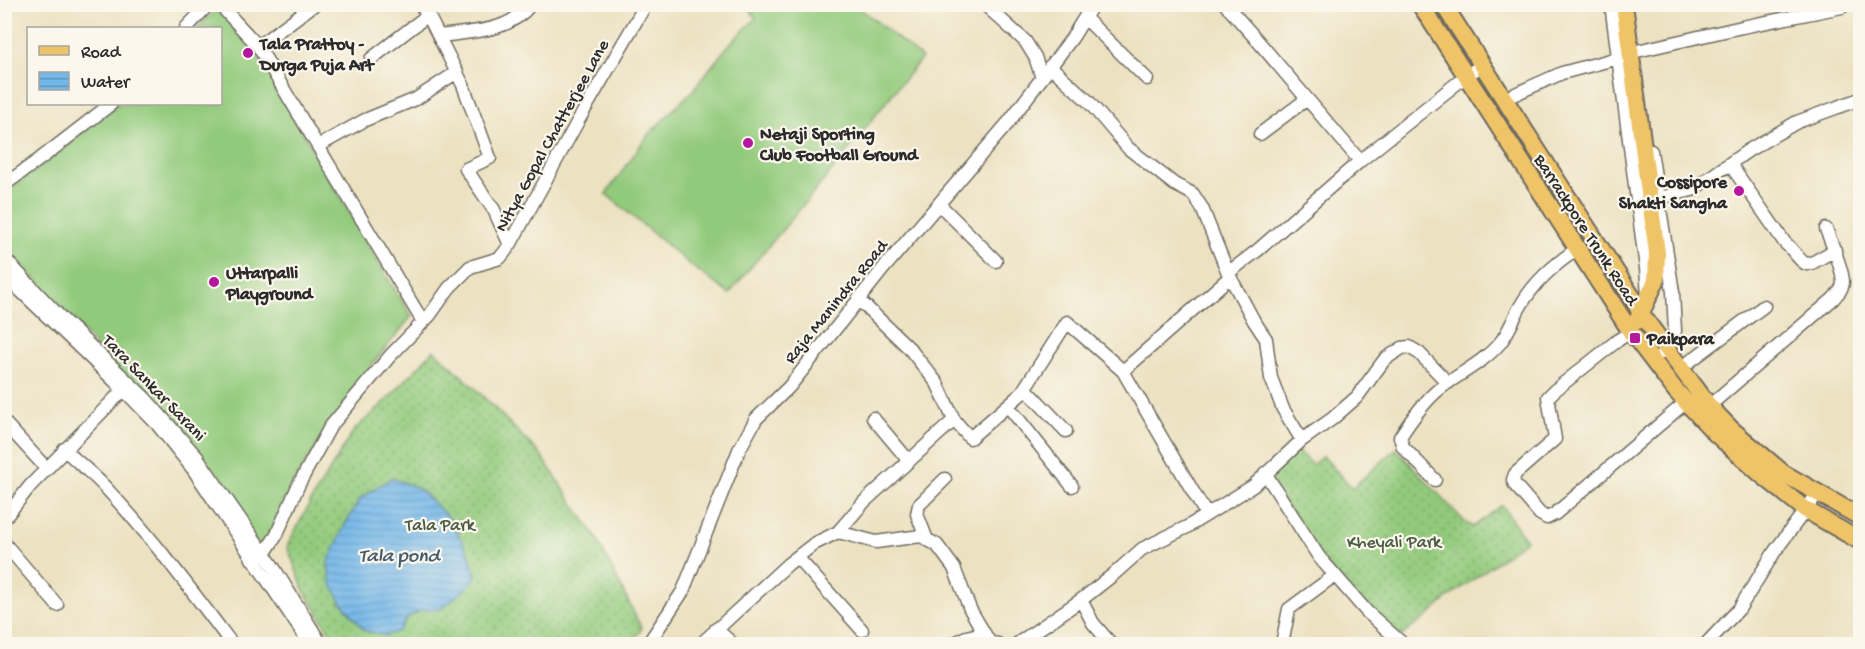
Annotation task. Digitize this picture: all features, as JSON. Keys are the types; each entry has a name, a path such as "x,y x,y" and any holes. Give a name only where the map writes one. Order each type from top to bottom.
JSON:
{"main road":[{"name":"Barrackpore Trunk Road","path":"1420,4 1631,332 1686,402 1732,449 1762,475 1806,510 1860,541"},
{"name":"Barrackpore Trunk Road","path":"1443,4 1634,300 1645,307 1666,350 1709,406 1731,429 1783,473 1860,517"},
{"path":"1624,4 1658,271 1645,307 1631,332"}],"street":[{"path":"187,27 209,4"},
{"path":"219,4 258,46 423,322"},
{"path":"258,46 315,4"},
{"path":"440,36 502,27 514,21 531,4"},
{"name":"Nitya Gopal Chatterjee Lane","path":"264,554 276,536 299,484 330,427 390,356 423,322 449,288 470,267 500,258 510,245 646,4"},
{"path":"984,4 1025,41 1035,57 1042,78"},
{"name":"Raja Manindra Road","path":"648,645 683,591 740,450 756,419 789,387 858,299 1008,123 1072,38 1093,4"},
{"path":"1225,4 1360,161"},
{"path":"1611,4 1646,268 1645,307"},
{"path":"1632,4 1673,292 1675,331 1666,350 1653,360"},
{"path":"1637,51 1842,7"},
{"path":"371,59 424,10 440,36 463,85 490,158 466,169 494,210 510,245"},
{"path":"1085,18 1147,79"},
{"path":"1504,99 1562,73 1618,58"},
{"path":"1123,371 1360,161 1482,65"},
{"path":"1050,66 1089,102 1128,148 1174,184 1193,194 1202,208 1229,275 1266,339 1271,378 1283,409 1302,440"},
{"path":"318,146 365,120 416,99 456,72"},
{"path":"1260,134 1307,99"},
{"path":"1659,198 1692,190 1749,150 1797,122 1860,99"},
{"path":"4,185 110,105"},
{"path":"1730,164 1785,243 1794,250 1801,261 1806,264 1812,263 1834,250"},
{"path":"939,204 996,261"},
{"path":"1709,406 1840,291 1843,282 1826,229"},
{"path":"1435,480 1403,447 1400,437 1426,402 1499,343 1540,278 1577,249"},
{"name":"Tara Sankar Sarani","path":"4,258 127,386 149,401 197,457 264,554 321,645"},
{"path":"4,275 127,386 194,469 310,645"},
{"path":"858,299 909,348 937,383 954,420 970,438 1021,394 1068,322 1123,371 1206,514"},
{"path":"1682,369 1764,306"},
{"path":"1631,332 1618,340 1548,398 1555,439 1515,474 1513,480 1515,485 1540,514 1547,518 1555,514 1686,402"},
{"path":"1017,645 1081,600 1142,549 1187,527 1253,486 1302,440 1332,419 1357,397 1385,359 1402,348 1409,347 1419,353 1448,383"},
{"path":"4,519 46,468 127,386"},
{"path":"1025,388 1066,431"},
{"path":"1008,406 1072,486"},
{"path":"873,418 909,461"},
{"path":"701,645 797,556 838,532 864,502 954,420"},
{"path":"4,422 9,435 46,468"},
{"path":"64,449 104,485 175,568 232,645"},
{"path":"1265,473 1319,557 1367,612 1403,645"},
{"path":"927,540 917,514 919,505 945,479"},
{"path":"1706,645 1738,609 1775,551 1818,493"},
{"path":"838,532 876,542 921,536 937,545 954,568 970,609 990,643 998,645"},
{"path":"4,543 57,605"},
{"path":"252,559 264,554"},
{"path":"797,556 862,630"},
{"path":"1281,645 1289,609 1335,575"},
{"path":"1081,600 1110,645"},
{"path":"716,629 733,645"},
{"path":"955,644 966,637 984,633"}],"green space":[{"name":"Netaji Sporting Club Football Ground","path":"754,4 856,5 922,58 729,294 694,268 606,194 648,135 693,90 726,48 756,18 750,10"},
{"name":"Uttarpalli Playground","path":"218,10 255,50 391,284 412,316 362,377 296,478 276,520 264,554 247,529 230,492 205,469 185,435 113,367 77,324 5,251 5,193 64,149 116,105 222,105 222,27 195,27"},
{"name":"Tala Park","path":"434,350 540,454 596,537 642,629 630,644 337,644 304,591 287,546 312,499 354,430 383,404"},
{"name":"Kheyali Park","path":"1295,448 1312,465 1323,456 1352,488 1396,449 1466,523 1473,527 1502,505 1526,540 1397,639 1319,557 1265,473"}],"water":[{"name":"Tala pond","path":"391,478 418,488 449,518 469,553 476,576 469,586 441,609 422,610 407,618 399,631 385,636 364,630 342,603 331,583 328,563 360,499"}],"place":[{"name":"Tala Prattoy - Durga Puja Art","path":"248,53"},
{"name":"Netaji Sporting Club Football Ground","path":"748,143"},
{"name":"Cossipore Shakti Sangha","path":"1739,191"},
{"name":"Uttarpalli Playground","path":"214,282"},
{"name":"Paikpara","path":"1635,338"}]}
